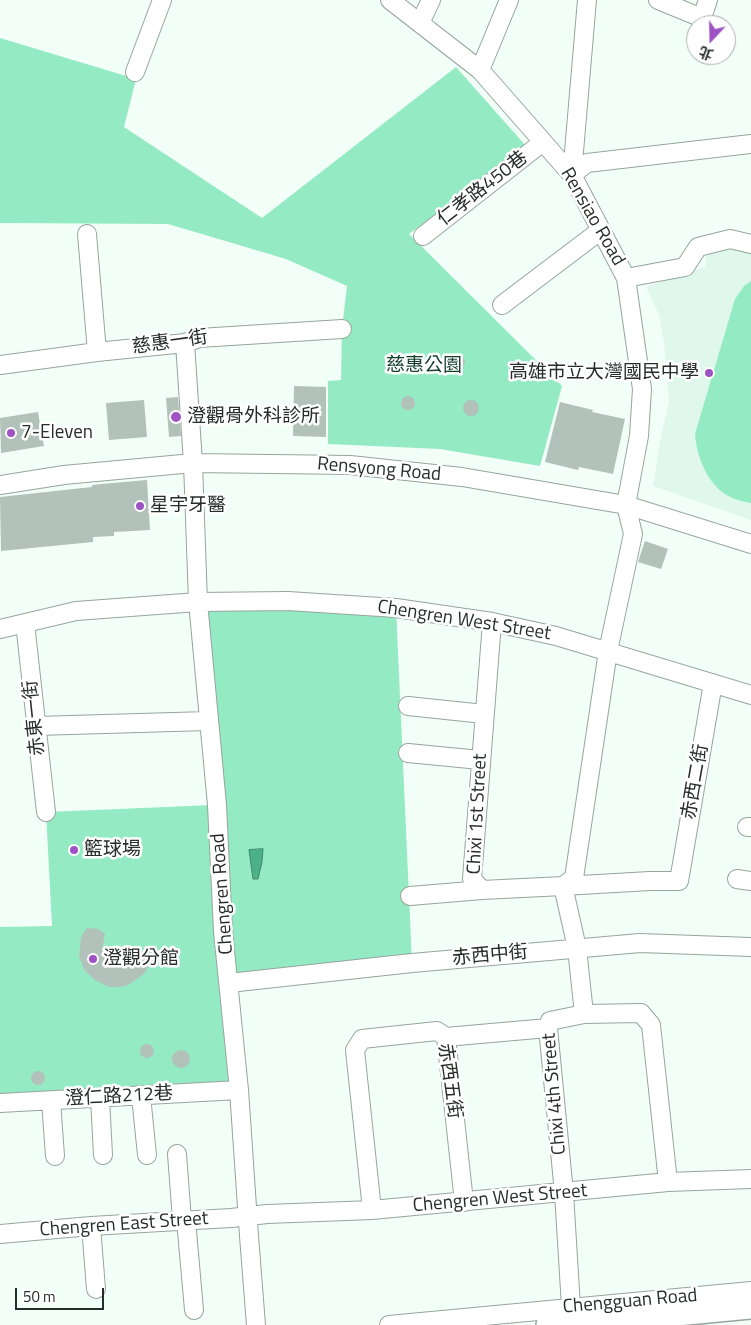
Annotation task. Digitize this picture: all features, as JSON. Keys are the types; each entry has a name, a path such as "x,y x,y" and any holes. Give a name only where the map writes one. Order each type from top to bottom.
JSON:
{"highway":[{"path":"549,1325 751,1306"}],"street":[{"path":"135,72 162,0"},
{"name":"Rensiao Road","path":"390,0 480,70 572,175 626,278 642,389 639,436 626,505"},
{"path":"420,23 431,0"},
{"path":"480,70 509,0"},
{"path":"572,175 587,0"},
{"path":"658,0 702,18 708,0"},
{"name":"仁孝路450巷","path":"423,236 543,142"},
{"path":"572,175 587,163 751,144"},
{"path":"502,305 602,230"},
{"path":"87,234 96,352"},
{"path":"626,278 685,267 698,247 730,239 751,244"},
{"name":"慈惠一街","path":"0,365 96,352 185,343 199,338 342,329"},
{"name":"Chengren Road","path":"185,343 194,463 198,602 217,805 224,931 239,1090 248,1236 256,1325"},
{"name":"Rensyong Road","path":"0,485 64,475 194,463 350,465 462,477 626,505 751,544"},
{"path":"584,1014 577,948 563,886 574,878 608,651 633,534 626,505"},
{"name":"Chengren West Street","path":"198,602 288,601 396,608 492,622 556,636 751,696"},
{"path":"0,629 76,611 198,602"},
{"name":"Chixi 1st Street","path":"492,622 472,879 482,890 679,881"},
{"name":"赤東一街","path":"25,623 46,812"},
{"name":"赤西二街","path":"679,881 713,683"},
{"path":"408,706 484,714"},
{"path":"36,726 208,721"},
{"path":"408,753 480,760"},
{"path":"410,896 482,890"},
{"name":"赤西中街","path":"229,983 640,943 751,947"},
{"name":"Chixi 4th Street","path":"572,1307 564,1193 548,1028 550,1021 584,1014 641,1013 651,1024 668,1182"},
{"path":"446,1037 548,1028"},
{"name":"赤西五街","path":"372,1210 355,1050 362,1039 437,1031 446,1037 464,1202"},
{"name":"澄仁路212巷","path":"0,1103 239,1090"},
{"path":"141,1096 146,1155"},
{"path":"100,1098 103,1155"},
{"path":"51,1101 55,1156"},
{"path":"177,1154 194,1310"},
{"name":"Chengren West Street","path":"248,1216 372,1210 668,1182 751,1180"},
{"name":"Chengren East Street","path":"0,1234 248,1216"},
{"path":"91,1226 96,1290"},
{"name":"Chengguan Road","path":"389,1325 751,1291"}],"shaded area":[{"name":"高雄市立大灣國民中學","path":"733,243 751,248 751,520 653,486 660,441 669,402 664,343 659,315 646,287 705,267 707,251"},
{"path":"263,849 258,879 253,879 249,850"}],"green space":[{"name":"慈惠公園","path":"0,38 136,79 124,127 262,218 456,67 526,146 409,234 562,386 540,466 440,449 328,444 328,381 341,380 342,329 347,286 286,259 168,224 0,223"},
{"path":"751,281 751,503 737,500 718,489 702,464 695,434 735,299 744,286"},
{"path":"198,602 396,608 412,963 230,983 239,1090 0,1103 0,927 52,926 46,812 214,805"}],"building":[{"path":"458,355 463,357 465,362 463,367 458,369 453,367 451,362 453,357"},
{"path":"294,386 326,387 326,437 293,436"},
{"path":"408,396 413,398 415,403 413,408 408,410 403,408 401,403 403,398"},
{"name":"澄觀骨外科診所","path":"178,397 181,436 169,437 166,398"},
{"path":"144,400 147,437 109,440 106,403"},
{"path":"471,400 479,408 471,416 463,408"},
{"path":"560,402 593,410 592,412 625,419 613,474 579,467 578,470 545,462"},
{"path":"38,412 44,446 1,453 0,418"},
{"path":"147,480 150,530 114,532 114,536 93,537 93,542 1,551 0,497"},
{"path":"645,541 668,549 661,569 638,562"},
{"name":"澄觀分館","path":"87,928 98,929 105,934 102,950 104,957 111,963 118,964 128,961 136,951 142,951 152,956 144,974 128,985 119,987 109,987 95,980 85,971 79,956 81,937"},
{"path":"147,1044 152,1046 154,1051 152,1056 147,1058 142,1056 140,1051 142,1046"},
{"path":"181,1050 187,1053 190,1059 187,1065 181,1068 175,1065 172,1059 175,1053"},
{"path":"38,1071 43,1073 45,1078 43,1083 38,1085 33,1083 31,1078 33,1073"}],"place":[{"name":"高雄市立大灣國民中學","path":"709,373"},
{"name":"澄觀骨外科診所","path":"176,417"},
{"name":"7-Eleven","path":"11,433"},
{"name":"星宇牙醫","path":"140,506"},
{"name":"籃球場","path":"74,850"},
{"name":"澄觀分館","path":"93,959"}]}
